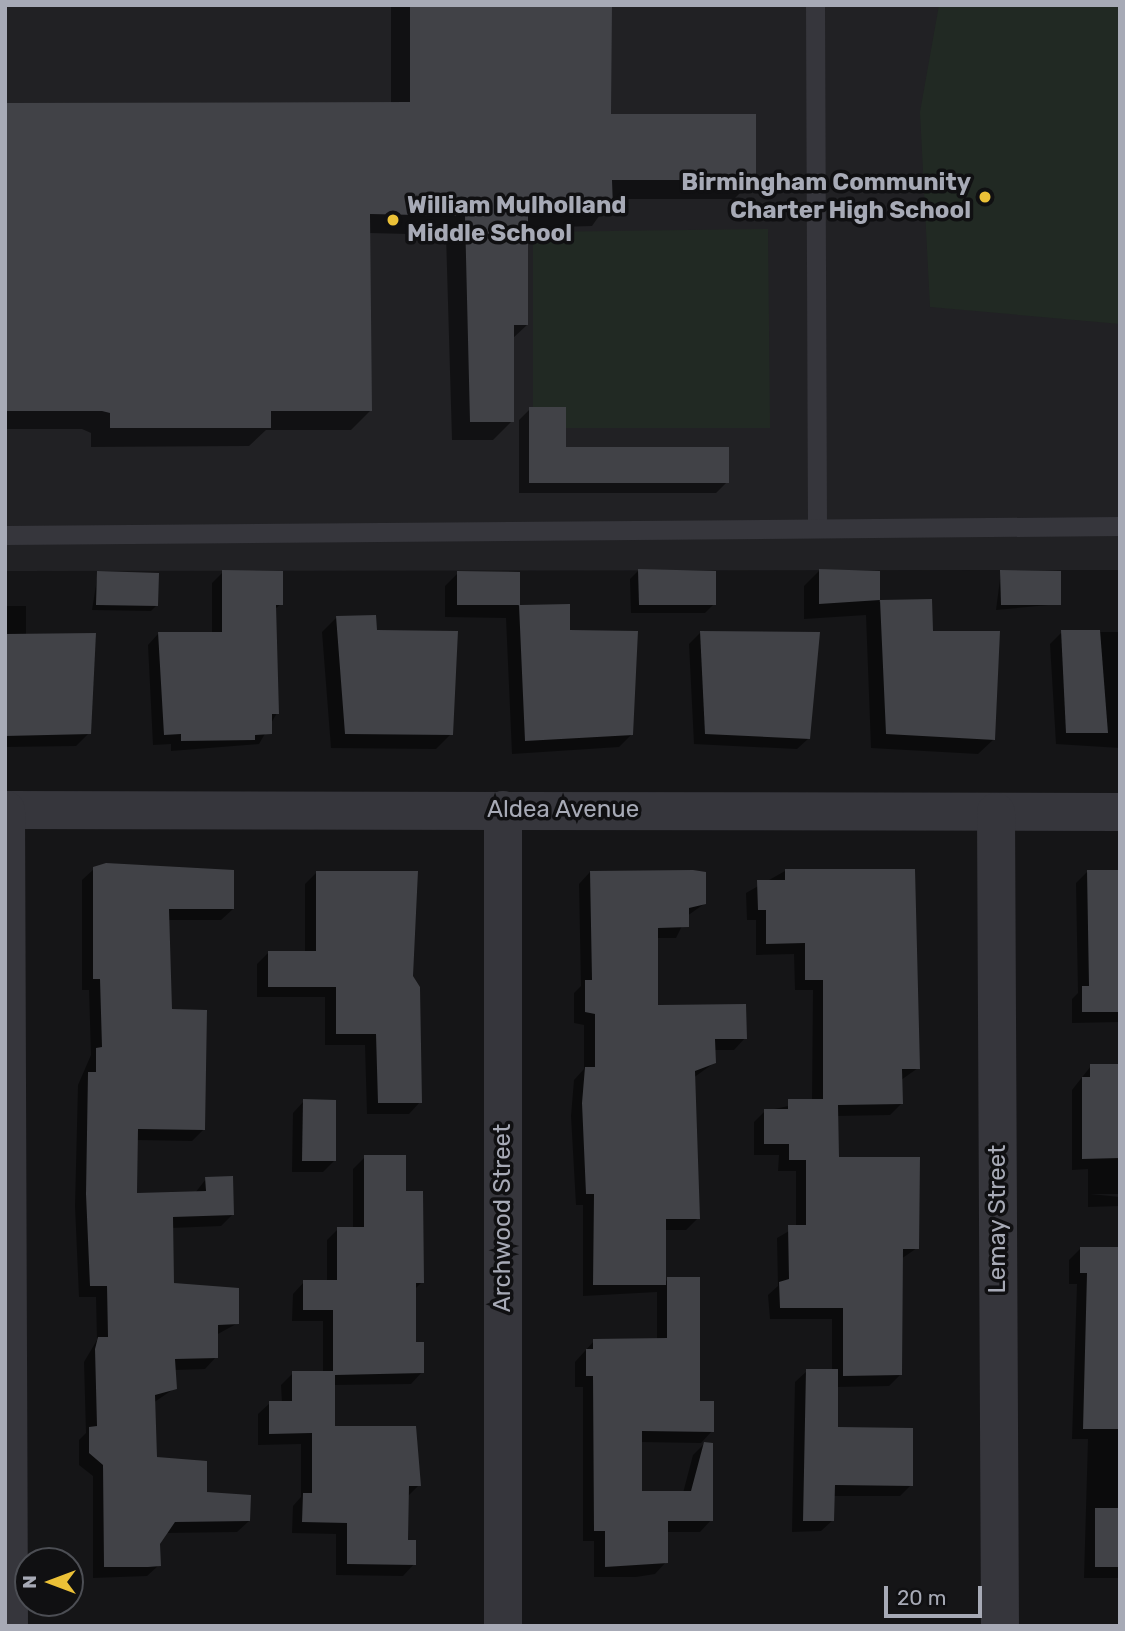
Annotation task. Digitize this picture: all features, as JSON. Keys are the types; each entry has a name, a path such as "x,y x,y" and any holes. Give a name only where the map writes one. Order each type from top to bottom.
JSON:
{"street":[{"name":"Aldea Avenue","path":"6,810 1120,812"},
{"path":"6,810 9,1626"},
{"name":"Archwood Street","path":"503,810 503,1626"},
{"name":"Lemay Street","path":"996,812 1000,1626"}],"lane":[{"path":"815,5 817,526"},
{"path":"5,535 817,526 1120,526"}],"shaded area":[{"name":"William Mulholland Middle School","path":"5,5 1120,5 1120,570 5,571"},
{"path":"939,5 1120,5 1120,324 930,307 920,112"},
{"path":"768,229 770,428 533,428 533,232"}],"building":[{"path":"410,5 612,5 611,114 756,114 756,180 612,180 613,207 528,210 528,325 514,325 514,422 470,422 465,216 370,214 372,411 271,411 271,428 110,428 110,413 102,411 5,411 5,103 410,102"},
{"path":"529,407 566,407 566,447 729,447 729,483 529,483"},
{"path":"638,569 716,571 716,605 639,605"},
{"path":"819,569 880,571 880,600 819,604"},
{"path":"222,570 283,571 283,605 276,605 279,714 272,714 272,734 255,735 255,740 181,741 181,734 164,735 158,632 222,632"},
{"path":"1000,570 1061,571 1061,605 1001,605"},
{"path":"97,571 159,573 158,606 96,605"},
{"path":"457,571 520,572 520,605 570,604 570,630 638,631 633,735 525,741 519,605 457,605"},
{"path":"932,599 933,631 1000,631 995,740 886,734 880,600"},
{"path":"376,615 377,630 458,631 453,735 345,734 336,616"},
{"path":"1061,630 1100,630 1108,733 1066,733"},
{"path":"700,631 820,632 810,739 705,734"},
{"path":"96,633 91,734 5,736 5,634"},
{"path":"106,863 234,870 234,909 169,909 172,1009 207,1010 205,1130 138,1129 137,1193 206,1191 205,1177 233,1176 234,1215 173,1217 174,1283 239,1288 239,1324 218,1325 218,1358 175,1359 177,1389 155,1395 157,1457 207,1461 207,1492 251,1495 250,1521 175,1522 160,1544 161,1566 148,1567 104,1567 103,1465 89,1453 89,1427 97,1426 95,1349 98,1337 108,1337 107,1286 90,1286 86,1194 88,1072 96,1072 96,1048 102,1047 100,979 93,979 93,867"},
{"path":"785,869 915,869 920,1069 902,1069 903,1104 838,1105 839,1157 920,1157 919,1249 903,1249 902,1375 843,1376 843,1308 780,1308 779,1282 789,1279 788,1225 806,1225 806,1160 789,1160 789,1144 764,1144 764,1109 788,1109 788,1099 823,1099 823,980 805,980 805,943 766,944 766,910 758,910 757,880 785,880"},
{"path":"1087,870 1120,870 1120,1012 1082,1012 1082,986 1089,986"},
{"path":"316,871 418,871 413,976 420,987 422,1103 378,1103 376,1034 336,1034 336,987 268,987 268,951 316,951"},
{"path":"590,871 706,872 706,904 689,908 689,927 658,928 658,1005 746,1004 747,1039 715,1039 716,1063 695,1071 700,1219 666,1219 666,1285 593,1285 594,1194 586,1194 582,1103 585,1067 595,1067 595,1014 585,1012 585,980 592,980"},
{"path":"1090,1064 1120,1064 1120,1158 1082,1159 1082,1077 1090,1077"},
{"path":"303,1099 336,1100 336,1161 302,1161"},
{"path":"364,1155 406,1155 406,1191 423,1191 424,1283 416,1283 416,1342 424,1342 424,1373 335,1375 335,1426 416,1426 421,1486 409,1486 408,1540 416,1540 416,1565 347,1564 347,1523 302,1522 303,1493 312,1493 312,1433 269,1434 269,1401 292,1401 292,1371 333,1371 333,1310 303,1310 303,1280 337,1280 337,1227 364,1227"},
{"path":"1080,1247 1120,1247 1120,1429 1083,1429 1087,1273 1080,1273"},
{"path":"667,1277 700,1277 700,1401 714,1401 714,1432 642,1431 642,1491 691,1491 704,1442 713,1443 713,1521 668,1521 668,1563 605,1567 605,1531 594,1531 593,1376 586,1376 586,1349 593,1349 593,1339 667,1338"},
{"path":"806,1369 838,1369 838,1427 913,1428 913,1486 835,1485 834,1521 803,1521"},
{"path":"1095,1508 1120,1508 1120,1567 1095,1567"}],"place":[{"name":"Birmingham Community Charter High School","path":"985,197"},
{"name":"William Mulholland Middle School","path":"393,220"}]}
